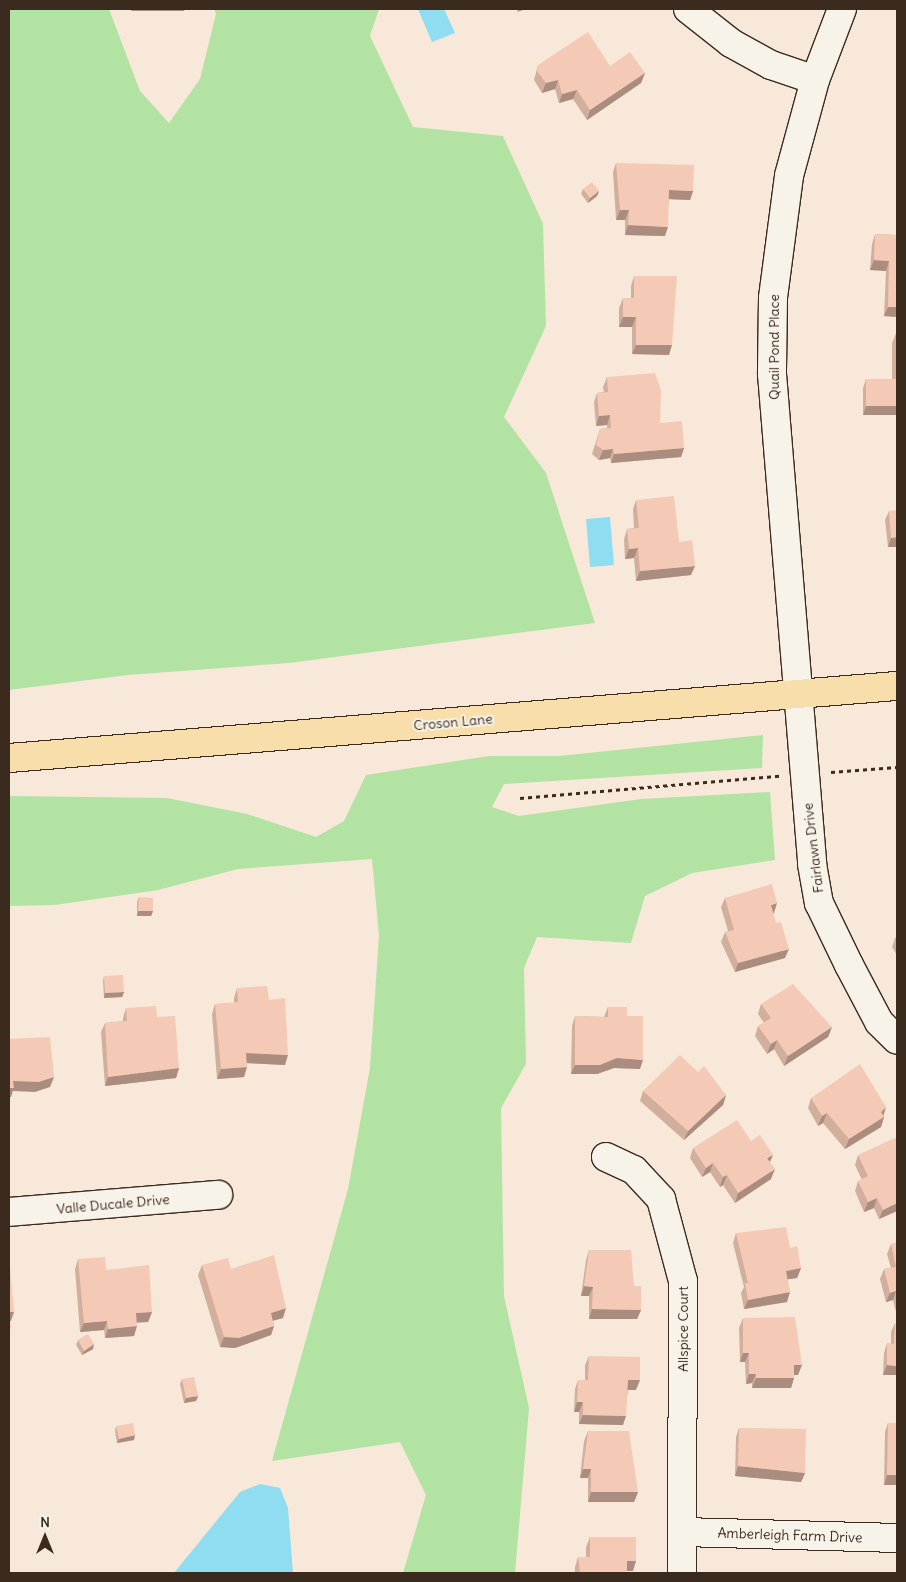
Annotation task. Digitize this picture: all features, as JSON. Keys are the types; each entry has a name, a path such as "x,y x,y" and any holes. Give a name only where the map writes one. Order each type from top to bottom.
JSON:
{"main road":[{"name":"Croson Lane","path":"9,758 897,686"}],"street":[{"path":"688,9 731,43 771,65 815,80"},
{"name":"Quail Pond Place","path":"798,694 772,374 773,298 781,219 815,80 842,9"},
{"name":"Fairlawn Drive","path":"798,694 804,774 820,903 879,1022 897,1040"},
{"name":"Allspice Court","path":"606,1157 634,1170 661,1199 683,1281 682,1573"},
{"name":"Valle Ducale Drive","path":"9,1212 218,1195"},
{"name":"Amberleigh Farm Drive","path":"683,1532 897,1538"}],"path":[{"path":"520,798 897,767"}],"green space":[{"path":"9,9 109,9 140,91 169,123 200,79 216,14 214,9 379,9 370,36 413,127 503,136 543,224 546,326 504,417 546,473 595,623 289,663 128,675 9,690"},
{"path":"763,735 762,768 504,784 492,807 519,816 641,799 770,792 775,860 692,873 645,896 631,943 537,937 524,968 526,1064 501,1108 504,1296 529,1408 515,1573 403,1573 426,1495 400,1442 272,1461 348,1189 370,1068 379,936 372,859 238,869 158,890 55,905 9,906 9,796 167,798 247,814 316,837 344,821 366,775 489,756 559,756"}],"water":[{"path":"418,9 444,9 455,33 432,42"},
{"path":"610,517 614,565 590,567 586,519"},
{"path":"260,1484 280,1488 288,1508 293,1573 174,1573 240,1492"}],"building":[{"path":"588,32 610,66 630,52 645,73 590,110 577,90 562,94 558,80 546,83 537,71 538,65"},
{"path":"616,163 694,165 693,191 669,190 668,227 628,225 629,210 620,210"},
{"path":"592,182 599,191 590,198 583,189"},
{"path":"875,234 897,235 897,307 888,307 889,261 874,260"},
{"path":"634,276 677,276 672,345 636,345 636,317 623,317 623,298 634,298"},
{"path":"896,333 897,406 866,406 866,379 896,379"},
{"path":"655,373 661,390 660,423 682,421 684,448 614,454 613,449 603,450 596,445 600,429 611,428 610,415 599,416 597,393 608,392 607,377"},
{"path":"674,496 679,542 692,540 695,566 640,571 638,548 629,549 627,529 639,528 636,500"},
{"path":"897,510 897,537 891,538 889,511"},
{"path":"772,884 777,903 771,905 776,923 781,922 789,949 738,963 725,932 734,930 725,898"},
{"path":"139,897 153,898 153,911 138,911"},
{"path":"123,975 124,992 105,993 104,976"},
{"path":"793,984 832,1027 788,1056 777,1040 771,1044 758,1026 771,1018 761,1004"},
{"path":"267,986 269,1000 285,998 288,1055 246,1053 247,1067 221,1069 215,1004 238,1002 237,988"},
{"path":"156,1006 157,1017 175,1016 179,1068 108,1077 105,1023 127,1021 126,1008"},
{"path":"608,1007 627,1007 627,1016 643,1016 643,1060 617,1058 600,1065 575,1065 575,1016 608,1017"},
{"path":"50,1037 54,1077 39,1082 13,1081 14,1088 9,1088 9,1039"},
{"path":"680,1055 698,1072 704,1066 726,1095 688,1131 643,1091"},
{"path":"860,1064 886,1107 881,1112 884,1117 849,1139 827,1113 822,1116 811,1098"},
{"path":"737,1120 751,1141 760,1135 773,1155 767,1158 775,1169 738,1193 727,1175 723,1177 713,1163 706,1168 693,1148"},
{"path":"897,1137 897,1203 883,1210 877,1198 868,1202 858,1181 868,1176 858,1155"},
{"path":"786,1227 790,1248 797,1246 801,1268 786,1271 790,1292 748,1300 745,1283 748,1283 736,1233"},
{"path":"897,1243 897,1294 896,1291 890,1293 884,1269 896,1267 891,1244"},
{"path":"589,1250 631,1250 634,1286 641,1286 641,1310 592,1309 593,1287 584,1286"},
{"path":"274,1255 286,1308 271,1313 274,1326 239,1338 224,1337 202,1265 228,1258 231,1269"},
{"path":"105,1257 106,1270 149,1265 152,1312 136,1313 137,1326 108,1329 107,1321 84,1323 78,1259"},
{"path":"10,1266 14,1312 9,1312"},
{"path":"9,1312 11,1328 9,1329"},
{"path":"795,1317 802,1365 794,1365 794,1378 756,1378 756,1374 749,1374 749,1353 743,1353 743,1318"},
{"path":"895,1323 897,1323 897,1366 887,1365 887,1343 894,1344"},
{"path":"88,1334 94,1344 84,1351 78,1340"},
{"path":"589,1356 640,1357 640,1380 628,1380 626,1416 583,1415 583,1402 577,1402 578,1380 588,1380"},
{"path":"194,1377 198,1396 186,1398 182,1379"},
{"path":"133,1423 135,1435 119,1439 116,1426"},
{"path":"888,1423 897,1423 897,1475 887,1475"},
{"path":"739,1428 806,1429 805,1473 738,1466"},
{"path":"588,1431 629,1431 638,1492 591,1492 591,1469 583,1469"},
{"path":"590,1537 636,1537 636,1561 627,1561 627,1573 580,1573 578,1557 590,1557"}]}
